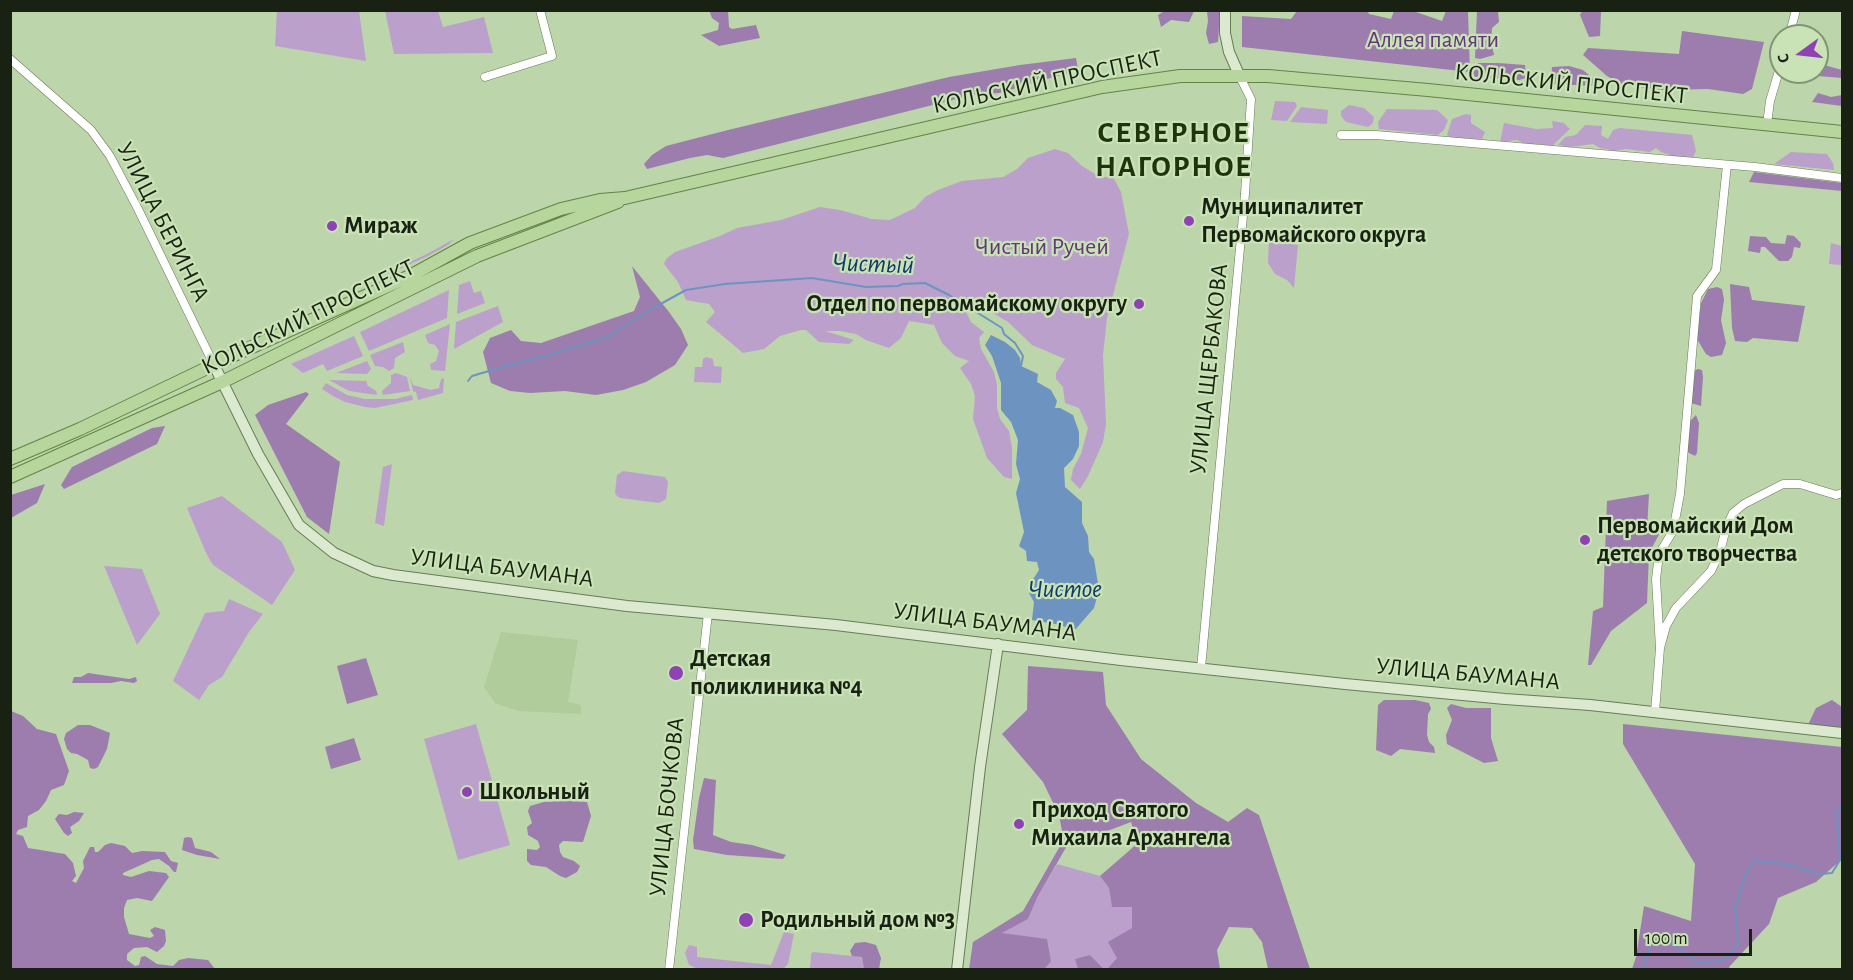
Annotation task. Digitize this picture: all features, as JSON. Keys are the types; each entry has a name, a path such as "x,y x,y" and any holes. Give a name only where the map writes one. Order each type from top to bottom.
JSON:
{"main road":[{"name":"КОЛЬСКИЙ ПРОСПЕКТ","path":"10,477 222,382 477,256 625,198 1098,87 1180,76 1268,76 1842,132"},
{"name":"КОЛЬСКИЙ ПРОСПЕКТ","path":"10,459 80,429 410,276 470,243 561,209 600,200 625,198"},
{"path":"561,209 569,214 565,222"}],"street":[{"path":"485,77 552,56 540,10"},
{"path":"1225,10 1225,33 1240,76"},
{"name":"УЛИЦА БЕРИНГА","path":"10,58 91,130 110,156 214,365"},
{"name":"УЛИЦА ЩЕРБАКОВА","path":"1201,668 1245,194 1251,99 1240,76"},
{"path":"1767,124 1775,84"},
{"path":"1341,135 1376,135 1727,165 1842,178"},
{"path":"1655,712 1660,648 1656,579 1659,554 1673,531 1680,494 1697,296 1716,270 1727,165"},
{"name":"УЛИЦА БАУМАНА","path":"214,365 258,454 299,525 334,553 373,571 627,606 836,625 1365,686 1655,712 1842,732"},
{"path":"1660,648 1666,626 1676,608 1710,571 1720,552 1726,528 1733,513 1744,504 1783,484 1800,484 1836,495 1842,493"},
{"name":"УЛИЦА БОЧКОВА","path":"669,969 708,613"},
{"path":"957,969 980,767 998,644"}],"shaded area":[{"path":"501,632 578,640 568,702 581,705 581,714 518,711 495,703 484,687"}],"green space":[{"path":"709,10 728,11 729,27 732,29 756,25 760,38 719,46 701,35 718,30 719,23 712,18"},
{"path":"1166,10 1194,11 1189,22 1171,20 1161,27 1158,15"},
{"name":"Аллея памяти","path":"1367,10 1369,14 1391,19 1394,11 1413,11 1442,21 1446,11 1468,11 1470,72 1242,47 1242,16 1291,19 1297,11"},
{"path":"277,11 359,11 366,61 275,46"},
{"path":"385,11 438,11 443,27 484,17 493,53 394,54"},
{"path":"1207,11 1220,11 1218,42 1209,44 1206,33"},
{"path":"1477,11 1498,11 1499,22 1492,28 1491,42 1494,55 1480,59 1475,58"},
{"path":"1582,11 1601,11 1600,36 1589,37 1580,15"},
{"path":"1682,31 1764,42 1752,89 1743,94 1708,89 1661,90 1623,85 1607,76 1583,55 1588,48 1679,54"},
{"path":"1076,58 1078,70 999,93 972,95 723,158 707,155 647,169 644,164 652,155 666,146 728,130 949,77"},
{"path":"1478,63 1525,65 1526,78 1519,80 1475,77 1472,71"},
{"path":"1569,66 1583,70 1596,81 1597,86 1551,84 1552,67"},
{"path":"1829,66 1842,70 1842,78 1829,77"},
{"path":"1818,93 1831,97 1842,95 1842,106 1812,102"},
{"path":"1275,101 1295,102 1297,106 1287,121 1271,120"},
{"path":"1349,105 1364,108 1374,117 1373,123 1368,127 1346,122 1341,116 1341,111"},
{"path":"1301,107 1328,110 1327,124 1290,122"},
{"path":"1387,109 1437,110 1448,120 1444,130 1438,135 1379,129 1378,122"},
{"path":"1466,114 1471,115 1471,123 1485,132 1482,139 1451,138 1447,135 1452,119"},
{"path":"1552,121 1564,123 1570,129 1551,147 1541,144 1525,144 1517,140 1500,142 1504,123 1536,129 1553,128"},
{"path":"1585,125 1602,126 1601,135 1608,139 1613,130 1620,128 1692,135 1696,151 1693,157 1673,156 1656,148 1650,152 1626,149 1615,151 1593,144 1570,147 1558,145 1565,137 1576,135"},
{"name":"Чистый Ручей","path":"1055,149 1068,153 1082,166 1100,177 1113,177 1121,192 1129,234 1107,318 1103,355 1106,424 1103,442 1080,489 1071,480 1088,428 1079,408 1065,403 1063,387 1056,379 1056,373 1065,359 1032,345 1008,322 976,303 960,296 955,304 967,314 971,322 984,332 979,338 981,349 994,372 997,385 997,408 1000,419 1009,431 1012,448 1012,479 1004,477 987,458 973,419 975,396 971,384 960,368 969,361 955,356 942,343 934,325 909,321 901,338 889,348 856,334 840,331 825,331 854,340 849,344 819,342 806,330 801,330 780,336 764,349 743,353 706,322 715,312 709,304 686,300 678,282 664,264 666,259 675,252 737,228 781,220 820,207 872,219 890,220 915,208 925,197 938,190 962,181 1003,177 1017,169 1028,158"},
{"path":"1791,152 1827,154 1833,163 1834,170 1774,164"},
{"path":"1754,172 1842,183 1842,191 1749,182"},
{"path":"1787,235 1794,236 1801,243 1800,248 1794,247 1792,257 1788,261 1779,261 1765,247 1761,247 1760,253 1748,251 1750,236 1766,237 1771,243 1785,244"},
{"path":"454,239 448,245 426,257 310,308 427,254"},
{"path":"1269,240 1298,245 1294,288 1287,280 1275,274 1268,263"},
{"path":"1831,243 1842,246 1842,265 1829,264"},
{"path":"632,266 669,312 681,329 688,345 675,365 646,382 623,390 596,395 565,391 530,393 510,391 491,383 483,352 490,338 511,330 521,341 541,343 634,311 640,297"},
{"path":"470,281 474,293 481,291 485,303 457,314 459,285"},
{"path":"1730,284 1749,287 1752,300 1805,306 1798,342 1753,338 1747,342 1735,341 1732,328"},
{"path":"1717,287 1722,289 1724,300 1721,320 1726,343 1722,355 1711,357 1706,354 1697,339 1701,303 1708,289"},
{"path":"449,290 447,318 369,351 360,332"},
{"path":"498,306 503,322 454,349 456,322"},
{"path":"450,324 445,371 431,370 430,364 436,361 439,351 435,345 428,343 425,335"},
{"path":"354,336 363,356 327,371 323,364 303,373 291,364"},
{"path":"403,342 405,352 395,358 394,368 389,371 375,366 370,355"},
{"path":"706,357 713,359 714,366 722,367 721,383 694,382 695,367 702,367 703,359"},
{"path":"367,361 371,369 367,374 336,373"},
{"path":"1702,370 1703,377 1701,406 1691,403 1694,371"},
{"path":"396,373 407,377 410,391 383,395 382,391 391,383 391,375"},
{"path":"410,377 413,385 431,390 439,388 441,379 444,378 443,393 418,400"},
{"path":"329,380 366,381 377,395 349,391"},
{"path":"326,383 347,395 365,399 395,399 412,395 413,400 375,408 365,407 333,396 322,389"},
{"path":"306,392 309,394 286,424 340,462 329,534 307,517 255,415 268,405"},
{"path":"1696,415 1699,423 1695,456 1687,451 1689,422"},
{"path":"165,426 157,444 64,489 61,485 72,467 152,428"},
{"path":"392,464 384,526 375,523 383,467"},
{"path":"623,471 665,477 668,482 666,499 659,503 620,498 615,493 617,475"},
{"path":"45,484 37,503 11,518 11,495"},
{"path":"1649,494 1647,529 1661,531 1649,553 1647,603 1611,631 1591,665 1588,665 1593,611 1603,607 1607,501"},
{"path":"222,496 282,542 295,570 272,605 213,565 207,555 187,508"},
{"path":"104,566 142,569 160,614 137,645"},
{"path":"229,599 263,614 249,632 222,677 209,685 199,700 173,681 205,613 224,611"},
{"path":"366,658 378,695 347,704 337,666"},
{"path":"1028,666 1103,672 1106,705 1141,759 1196,803 1228,822 1247,808 1259,815 1310,969 1268,969 1262,942 1252,928 1229,927 1217,950 1220,969 1107,969 1117,958 1108,942 1132,928 1132,907 1112,907 1109,888 1100,876 1138,843 1131,822 1102,833 1072,837 1038,896 1028,919 1002,933 1047,939 1051,962 1044,969 969,969 973,942 1023,911 1060,846 1062,831 1059,815 1043,782 1002,734 1027,710"},
{"path":"88,673 129,679 136,677 137,681 134,683 121,681 72,683 74,677 81,677"},
{"path":"1384,700 1415,700 1429,703 1431,709 1428,714 1427,735 1435,753 1400,749 1391,756 1376,750 1378,705"},
{"path":"1832,700 1842,707 1842,727 1807,727 1816,708"},
{"path":"1451,704 1466,708 1491,708 1491,738 1498,761 1484,763 1447,744 1446,735 1452,720 1447,708"},
{"path":"11,711 23,716 37,729 56,734 69,771 64,785 51,790 39,810 28,816 27,827 18,830 16,834 23,836 28,848 65,854 73,863 76,876 72,881 76,883 84,868 83,861 90,847 94,847 95,852 98,852 111,843 125,846 132,853 165,852 171,861 178,863 176,872 159,859 123,873 131,877 149,871 166,873 169,877 152,901 137,898 127,900 124,917 129,934 150,938 154,936 150,930 155,927 165,930 166,941 157,952 147,947 134,948 127,954 127,960 135,966 139,965 141,957 145,956 157,964 173,966 179,960 188,958 208,960 215,969 11,969"},
{"name":"Школьный","path":"476,724 510,845 458,860 424,739"},
{"path":"1623,724 1842,747 1842,859 1816,882 1778,898 1769,924 1729,967 1730,969 1632,969 1644,906 1691,921 1695,864 1623,744"},
{"path":"78,725 90,725 110,733 107,749 98,767 94,769 90,768 88,760 67,749 64,739 66,733"},
{"path":"354,738 361,760 331,769 325,747"},
{"path":"704,778 716,780 713,835 731,842 752,845 786,855 783,859 727,855 694,849 693,840"},
{"path":"544,802 587,802 591,816 583,842 563,841 559,845 563,857 580,866 577,872 566,878 546,867 531,865 527,861 527,849 537,850 540,847 538,841 528,835 527,827 532,823 528,811 530,806"},
{"path":"74,812 84,813 79,821 70,827 72,833 68,836 55,819 59,814 67,815"},
{"path":"184,838 192,838 195,848 211,852 220,859 182,850"},
{"path":"1057,864 1100,876 1109,888 1112,906 1132,906 1132,928 1117,958 1107,969 1104,969 1090,955 1078,969 1044,969 1051,962 1001,933 1028,919 1038,896"},
{"path":"784,932 794,934 788,964 783,969 698,969 689,965 685,953 689,945 697,947 697,957 771,965"},
{"path":"865,942 876,945 881,958 879,969 864,969 862,957 852,956 850,951 855,943"},
{"path":"813,952 862,957 864,969 810,970"},
{"path":"1090,955 1104,969 1078,969 1075,959"}],"water":[{"name":"Чистое","path":"991,335 1015,350 1020,358 1021,366 1038,374 1037,382 1051,390 1057,401 1055,408 1060,408 1073,415 1079,432 1079,446 1073,459 1064,468 1065,487 1082,502 1082,523 1088,536 1089,552 1094,559 1099,590 1094,608 1074,631 1061,625 1032,620 1034,602 1029,593 1030,584 1039,570 1037,562 1027,561 1026,551 1019,546 1024,532 1016,493 1020,479 1016,464 1018,440 1011,422 1001,410 1001,383 992,356 985,345"}],"waterway":[{"name":"Чистый","path":"468,381 472,376 607,337 686,290 725,284 812,278 866,287 925,283 1002,328 1004,334 1015,343 1023,356 1021,366"},
{"path":"1642,970 1655,932 1698,962 1715,962 1726,959 1738,944 1735,908 1746,873 1755,861 1787,864 1819,874 1832,873 1840,860 1837,812 1842,805"}],"place":[{"name":"Муниципалитет Первомайского округа","path":"1189,221"},
{"name":"Мираж","path":"332,226"},
{"name":"Отдел по первомайскому округу","path":"1139,304"},
{"name":"Первомайский Дом детского творчества","path":"1585,540"},
{"name":"Детская поликлиника №4","path":"676,673"},
{"name":"Школьный","path":"467,792"},
{"name":"Приход Святого Михаила Архангела","path":"1019,824"},
{"name":"Родильный дом №3","path":"746,920"}],"district":[{"name":"СЕВЕРНОЕ НАГОРНОЕ","path":"1174,150"}]}
